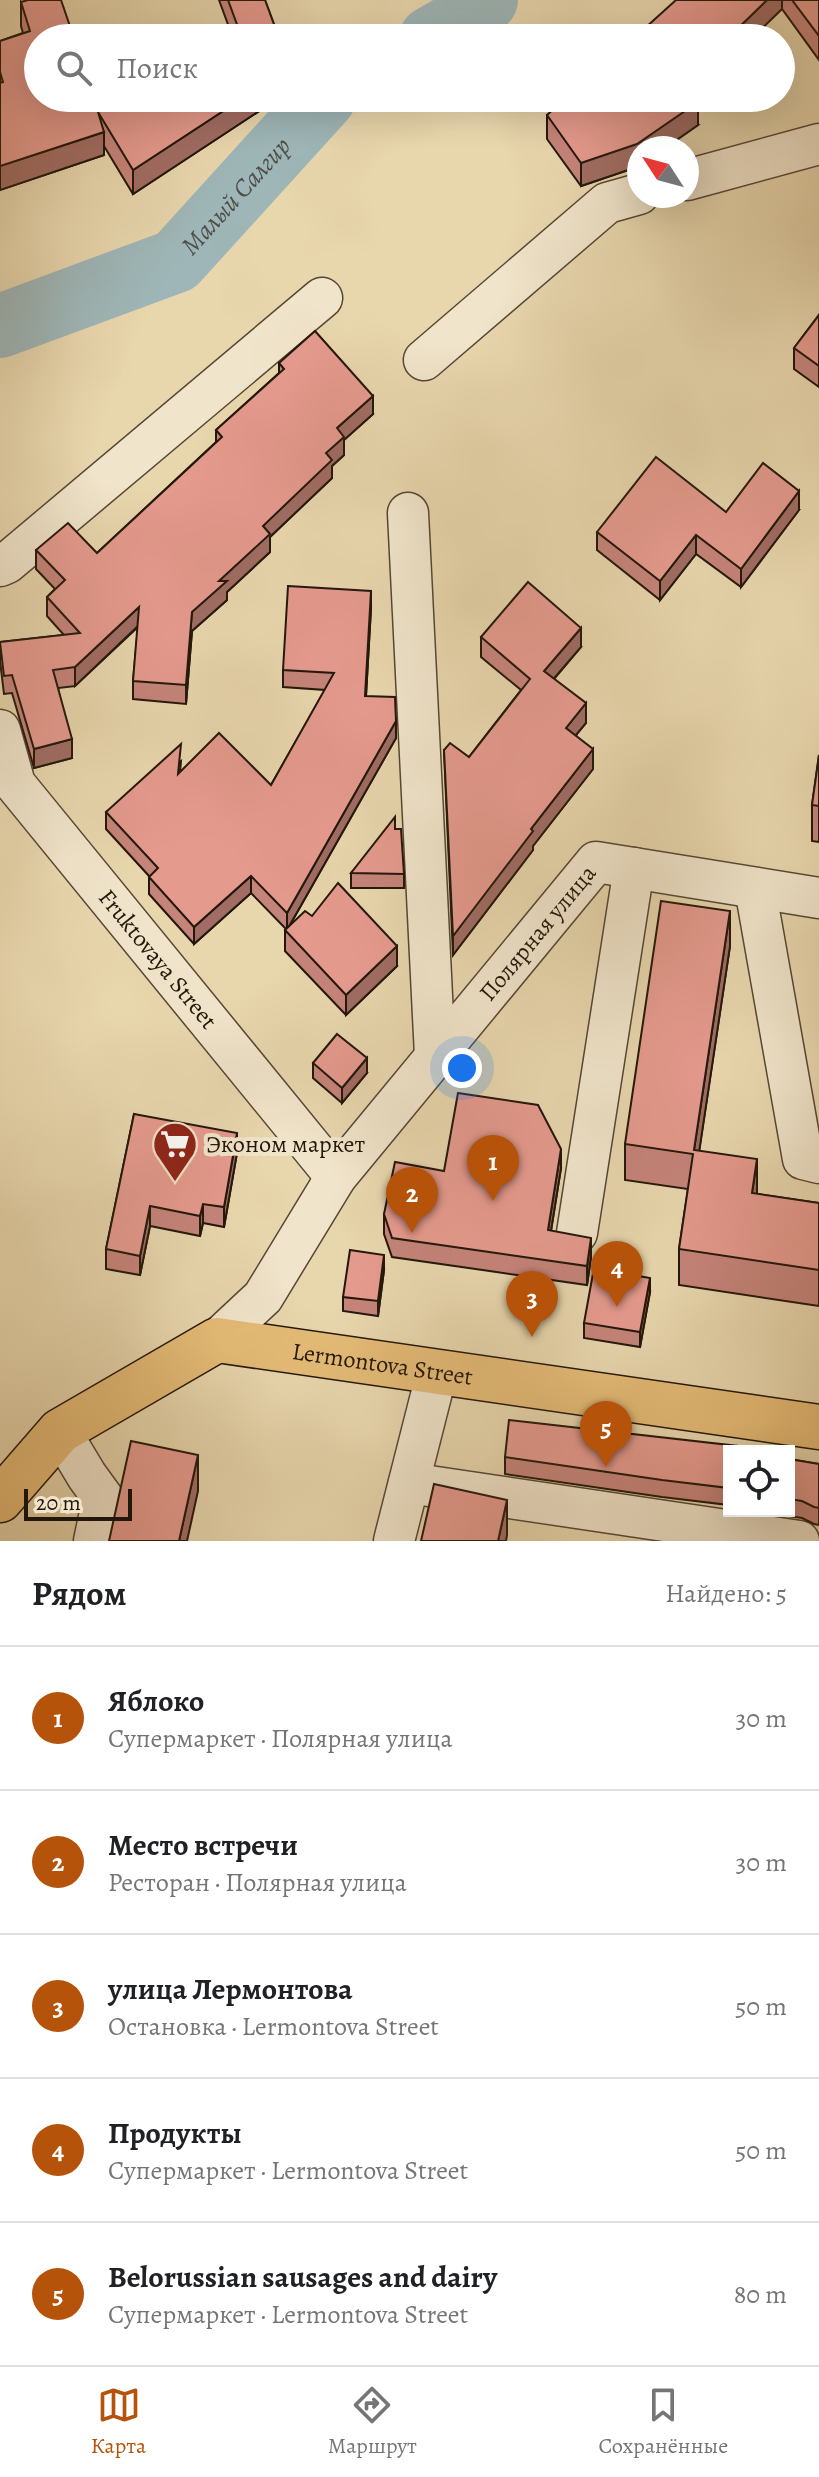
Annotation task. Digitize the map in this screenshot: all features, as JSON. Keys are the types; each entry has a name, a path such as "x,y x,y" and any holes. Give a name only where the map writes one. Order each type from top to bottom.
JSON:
{"main road":[{"name":"Lermontova Street","path":"217,1340 819,1427"},
{"path":"0,1500 60,1431 217,1340"}],"street":[{"path":"699,177 819,144"},
{"path":"424,360 607,203 627,197"},
{"path":"0,566 322,298"},
{"path":"408,513 435,1056"},
{"name":"Fruktovaya Street","path":"0,730 15,784 336,1177"},
{"name":"Полярная улица","path":"217,1340 263,1297 336,1177 596,862 819,898"},
{"path":"577,1233 634,868"},
{"path":"755,888 803,1159 819,1163"},
{"path":"394,1541 437,1372"},
{"path":"60,1431 103,1498 94,1541"},
{"path":"409,1483 728,1535 799,1541"}],"building":[{"path":"61,0 69,24 28,24 21,2"},
{"path":"228,0 265,0 274,24 237,24"},
{"path":"676,0 767,0 742,24 649,24"},
{"path":"792,0 819,0 819,36"},
{"path":"24,33 24,112 98,112 104,132 0,166 0,83 3,82 0,41"},
{"path":"98,112 222,112 133,170"},
{"path":"550,112 683,112 649,136 627,136 627,147 581,163 547,115"},
{"path":"819,315 819,366 794,348"},
{"path":"315,331 373,396 337,428 344,437 326,453 332,460 263,526 270,534 219,581 227,581 192,612 186,685 133,681 139,607 75,667 53,670 72,739 34,749 12,675 4,676 0,642 80,633 47,597 65,580 36,550 68,523 97,553 222,437 216,430 284,369 279,363"},
{"path":"656,457 726,512 763,463 799,491 741,569 696,535 660,581 597,532"},
{"path":"528,582 581,628 544,671 586,703 566,728 593,749 453,936 444,750 450,743 469,757 530,679 481,637"},
{"path":"288,586 371,591 365,696 395,697 396,721 287,913 251,876 194,927 149,877 158,868 106,812 181,744 178,774 219,733 271,785 334,673 283,670"},
{"path":"819,755 819,806 812,805"},
{"path":"395,817 395,829 401,829 404,874 351,873"},
{"path":"338,883 397,946 346,995 285,930 305,911 312,916"},
{"path":"661,901 730,911 694,1150 757,1159 752,1193 819,1203 819,1270 679,1249 693,1154 625,1144"},
{"path":"337,1034 367,1058 342,1088 313,1063"},
{"path":"458,1093 538,1105 561,1149 548,1230 591,1238 587,1266 392,1238 384,1214 395,1162 444,1171"},
{"path":"134,1114 237,1133 224,1207 203,1204 200,1216 150,1206 140,1256 106,1249"},
{"path":"350,1250 384,1255 378,1301 343,1297"},
{"path":"594,1268 650,1278 640,1332 584,1323"},
{"path":"509,1420 729,1445 723,1445 723,1487 505,1457"},
{"path":"131,1441 198,1455 179,1541 109,1541"},
{"path":"795,1460 819,1464 819,1508 795,1500"},
{"path":"434,1484 507,1500 498,1541 421,1541"}],"waterway":[{"name":"Малый Салгир","path":"456,24 470,16 486,0"},
{"name":"Малый Салгир","path":"0,326 176,261 311,112"}],"place":[{"name":"Эконом маркет","path":"175,1183"},
{"name":"Яблоко","path":"493,1201"},
{"name":"Место встречи","path":"412,1233"},
{"name":"Продукты","path":"617,1307"},
{"name":"улица Лермонтова","path":"532,1337"},
{"name":"Belorussian sausages and dairy","path":"606,1467"}]}
